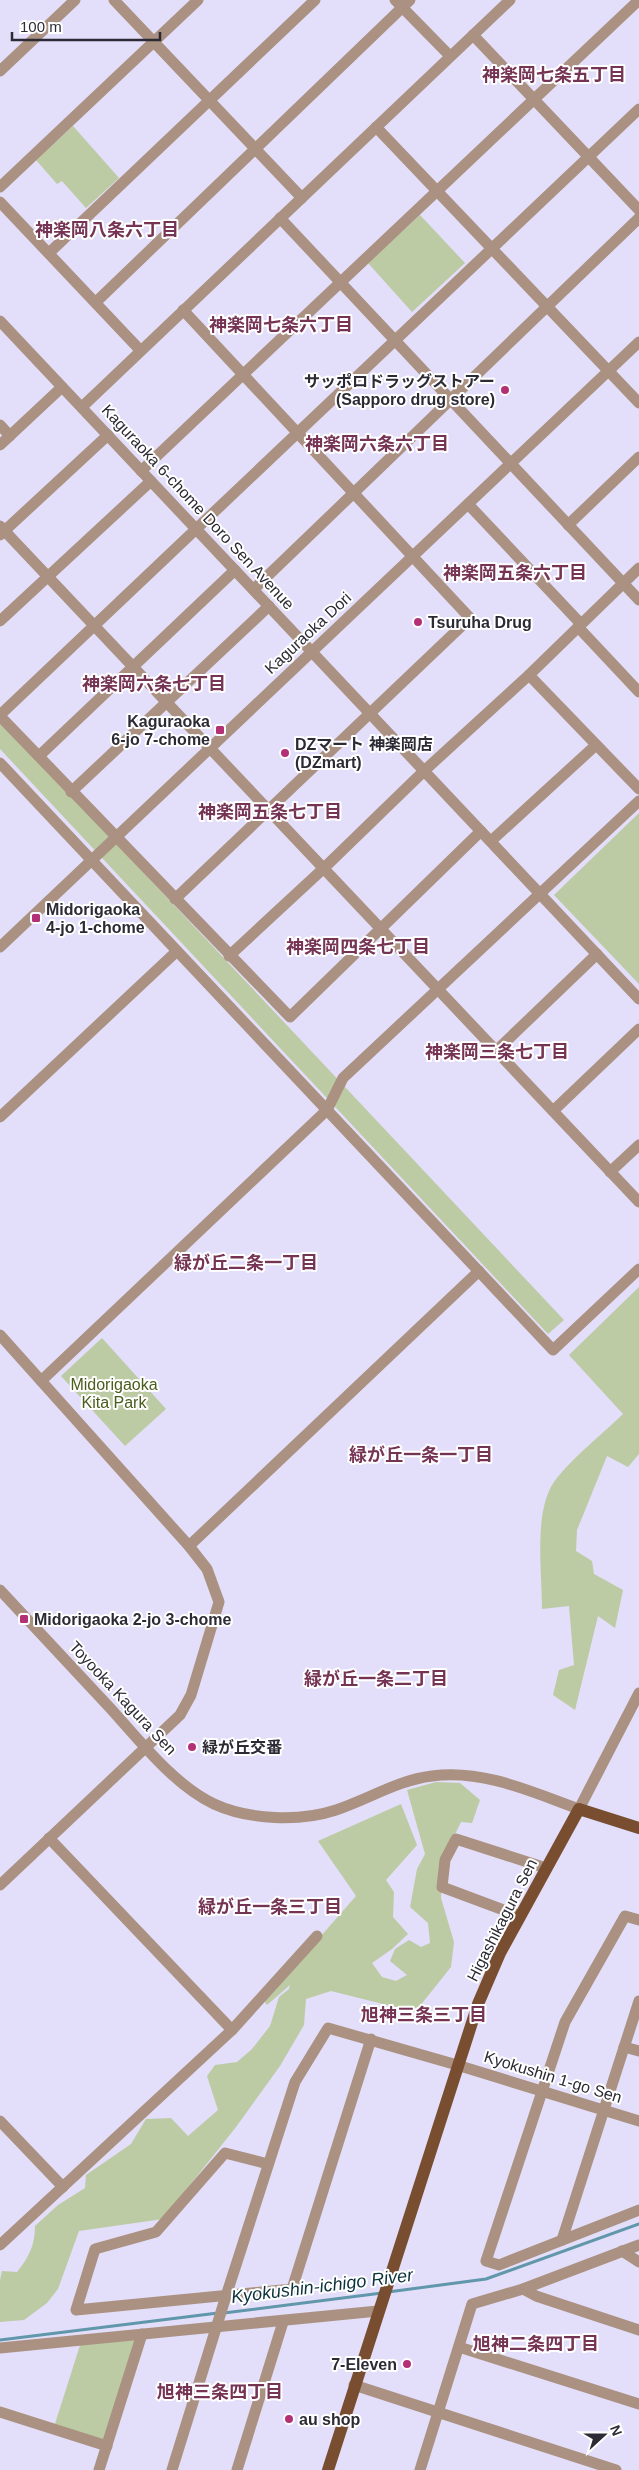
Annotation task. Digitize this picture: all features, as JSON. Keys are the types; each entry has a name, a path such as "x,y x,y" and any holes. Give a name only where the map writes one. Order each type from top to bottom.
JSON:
{"main road":[{"name":"Toyooka Kagura Sen","path":"579,1809 639,1828"},
{"name":"Higashikagura Sen","path":"379,2306 478,2004 520,1916 579,1809"},
{"path":"328,2470 379,2306"}],"street":[{"path":"0,71 75,0"},
{"path":"114,0 302,198"},
{"path":"0,187 198,0"},
{"path":"49,253 316,0"},
{"path":"82,407 510,0"},
{"path":"96,302 403,2 450,56"},
{"path":"141,471 637,2"},
{"path":"473,35 639,210"},
{"path":"481,831 290,1017 229,956 0,716 639,109"},
{"path":"376,127 639,403"},
{"path":"0,202 140,350"},
{"path":"280,218 512,462 639,600"},
{"path":"254,590 354,491 639,218"},
{"path":"175,899 470,618 354,491 183,310"},
{"name":"Kaguraoka 6-chome Doro Sen Avenue","path":"0,321 639,999"},
{"name":"Kaguraoka Dori","path":"0,947 639,342"},
{"path":"0,446 62,387"},
{"path":"0,425 10,436"},
{"path":"108,435 1,531 48,577 639,1202"},
{"path":"568,525 639,457"},
{"path":"0,621 151,481"},
{"path":"468,504 639,692"},
{"path":"229,956 324,868 424,771 529,675 639,568"},
{"path":"39,756 235,570"},
{"path":"71,792 269,606"},
{"path":"529,675 639,789"},
{"path":"491,841 596,745"},
{"path":"2,769 177,951 553,1350 639,1269"},
{"path":"41,1381 327,1110 343,1078 639,801"},
{"path":"0,1117 177,951"},
{"path":"497,1050 597,954"},
{"path":"553,1111 639,1030"},
{"path":"610,1172 639,1145"},
{"path":"189,1546 479,1271"},
{"path":"0,1336 189,1546 207,1569 219,1602 191,1695 180,1715 0,1885"},
{"name":"Toyooka Kagura Sen","path":"0,1590 157,1760 189,1787 213,1803 239,1812 260,1816 304,1817 336,1810 400,1783 433,1776 470,1775 502,1782 579,1809"},
{"name":"Higashikagura Sen","path":"579,1809 639,1693"},
{"path":"49,1838 232,2030"},
{"path":"520,1916 442,1887 445,1860 456,1839 546,1868"},
{"path":"639,1920 625,1916 565,2022 486,2261 499,2265 639,2210"},
{"path":"0,2245 232,2030 317,1936"},
{"path":"562,2240 602,2110 639,2001"},
{"name":"Kyokushin 1-go Sen","path":"268,2164 295,2082 328,2028 457,2064 639,2121"},
{"path":"172,2470 225,2300 268,2164 226,2154 156,2232 95,2249 76,2310 225,2300 292,2290 371,2039"},
{"path":"624,2047 639,2051"},
{"path":"0,2121 63,2186"},
{"path":"420,2470 472,2304 523,2289 639,2245"},
{"path":"622,2251 639,2262"},
{"path":"523,2289 536,2296 639,2330"},
{"path":"0,2348 142,2334 218,2323 283,2322 379,2306"},
{"path":"237,2470 283,2322"},
{"path":"99,2470 142,2334"},
{"path":"459,2347 639,2404"},
{"path":"354,2385 596,2467 616,2470"},
{"path":"0,2412 107,2446"}],"green space":[{"path":"73,126 119,178 86,208 62,181 57,184 36,160"},
{"path":"420,215 465,263 412,312 368,263"},
{"path":"0,720 564,1320 548,1334 0,749"},
{"path":"639,813 639,984 554,895"},
{"path":"639,1287 639,1454 628,1467 607,1456 577,1530 576,1551 592,1561 594,1574 623,1590 615,1628 598,1616 575,1710 553,1695 559,1670 574,1665 569,1606 542,1609 540,1549 542,1518 549,1491 554,1482 572,1462 623,1414 569,1355"},
{"name":"Midorigaoka Kita Park","path":"102,1338 166,1409 125,1446 61,1376"},
{"path":"436,1782 460,1783 480,1800 472,1823 461,1822 443,1859 441,1898 454,1942 451,1967 415,2012 331,1991 306,1999 304,2025 280,2066 236,2127 163,2219 79,2231 58,2289 47,2303 24,2320 0,2322 0,2280 2,2271 17,2272 30,2250 34,2239 35,2226 58,2205 85,2188 86,2175 131,2144 146,2119 171,2118 188,2136 218,2110 207,2076 215,2065 237,2062 252,2049 270,2026 279,1997 289,1989 290,1985 267,2005 264,2001 356,1896 318,1841 401,1804 417,1845 386,1880 394,1892 393,1917 408,1934 392,1949 372,1963 382,1977 396,1981 407,1975 390,1961 395,1949 409,1940 421,1947 430,1943 428,1923 410,1907 417,1869 425,1854 407,1790"},
{"path":"142,2334 107,2446 53,2430 82,2339"}],"waterway":[{"name":"Kyokushin-ichigo River","path":"388,2292 486,2279 639,2224"},
{"name":"Kyokushin-ichigo River","path":"224,2313 382,2293"},
{"name":"Kyokushin-ichigo River","path":"0,2340 218,2313"}],"place":[{"name":"サッポロドラッグストアー (Sapporo drug store)","path":"505,390"},
{"name":"Tsuruha Drug","path":"418,622"},
{"name":"Kaguraoka 6-jo 7-chome","path":"220,730"},
{"name":"DZマート 神楽岡店 (DZmart)","path":"285,753"},
{"name":"Midorigaoka 4-jo 1-chome","path":"36,918"},
{"name":"Midorigaoka 2-jo 3-chome","path":"24,1619"},
{"name":"緑が丘交番","path":"192,1747"},
{"name":"7-Eleven","path":"407,2364"},
{"name":"au shop","path":"289,2419"}],"district":[{"name":"神楽岡七条五丁目","path":"554,75"},
{"name":"神楽岡八条六丁目","path":"107,230"},
{"name":"神楽岡七条六丁目","path":"281,325"},
{"name":"神楽岡六条六丁目","path":"377,444"},
{"name":"神楽岡五条六丁目","path":"515,573"},
{"name":"神楽岡六条七丁目","path":"154,684"},
{"name":"神楽岡五条七丁目","path":"270,812"},
{"name":"神楽岡四条七丁目","path":"358,947"},
{"name":"神楽岡三条七丁目","path":"497,1052"},
{"name":"緑が丘二条一丁目","path":"246,1263"},
{"name":"緑が丘一条一丁目","path":"421,1455"},
{"name":"緑が丘一条二丁目","path":"376,1679"},
{"name":"緑が丘一条三丁目","path":"270,1907"},
{"name":"旭神三条三丁目","path":"424,2015"},
{"name":"旭神二条四丁目","path":"536,2344"},
{"name":"旭神三条四丁目","path":"220,2392"}]}
